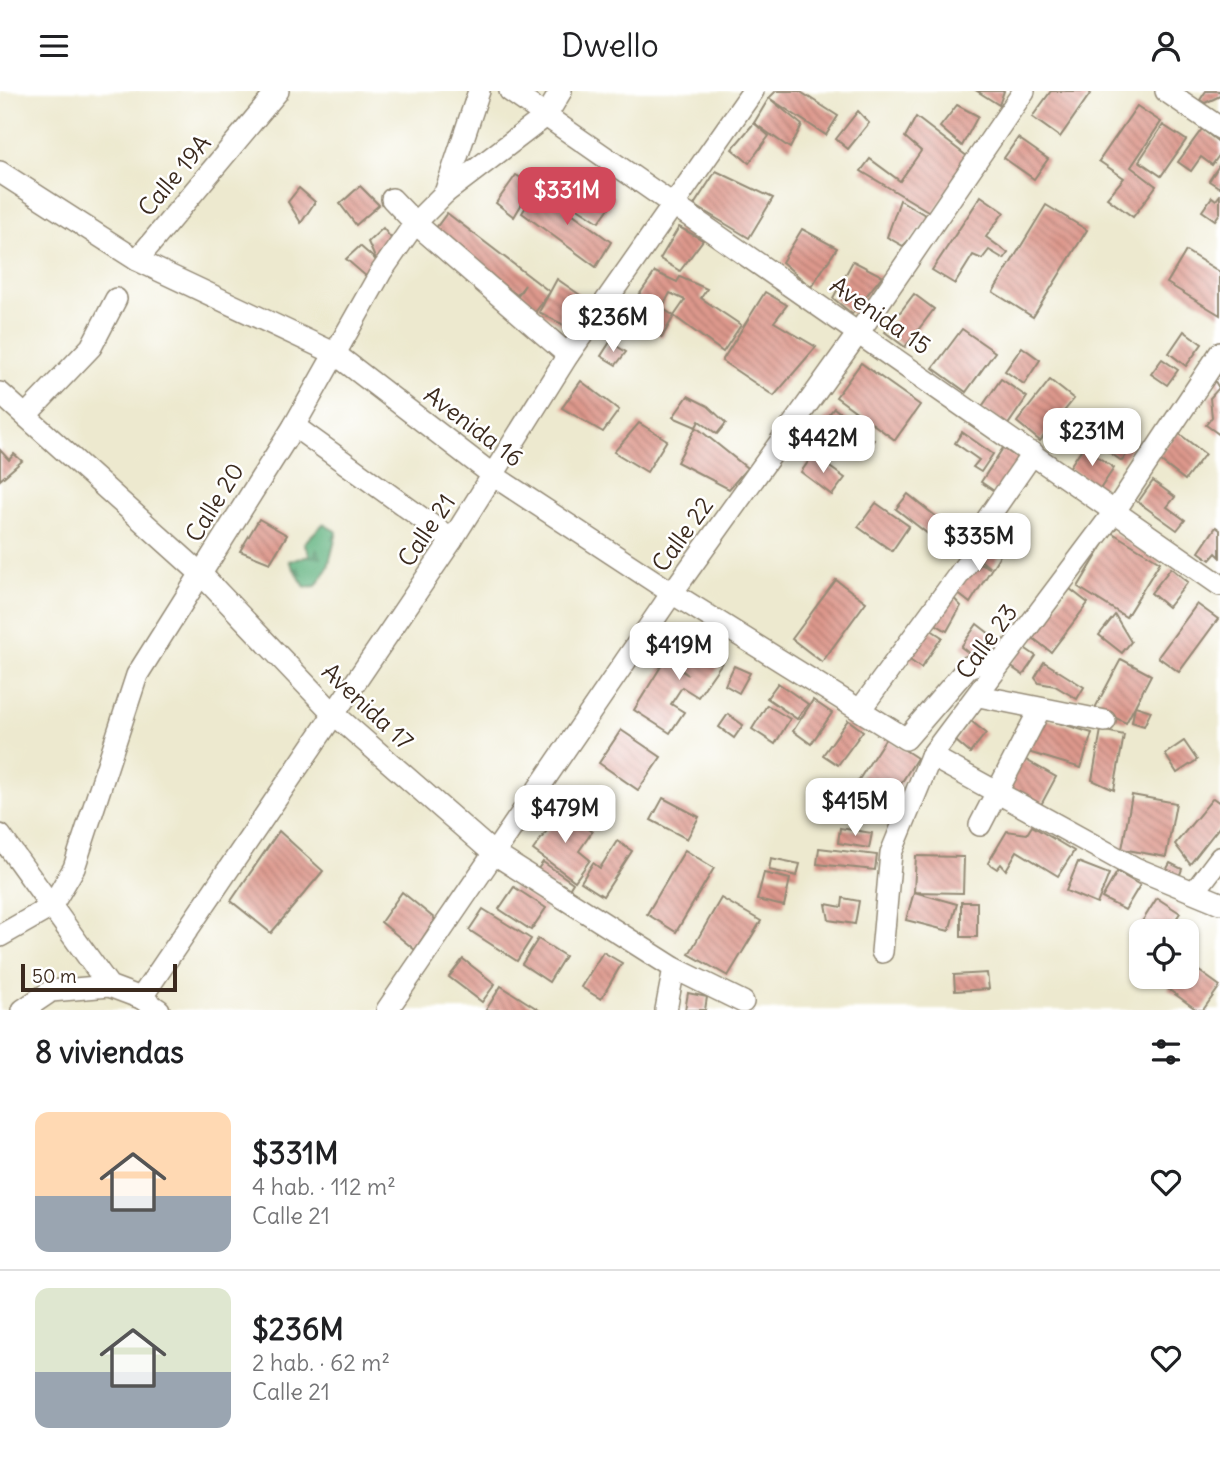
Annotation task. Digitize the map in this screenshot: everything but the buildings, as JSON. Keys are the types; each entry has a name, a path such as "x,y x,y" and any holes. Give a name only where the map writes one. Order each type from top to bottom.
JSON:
{"street":[{"name":"Calle 19A","path":"137,260 278,91"},
{"name":"Calle 20","path":"0,936 51,907 74,868 138,675 294,426 381,272 415,223 445,193 479,91"},
{"name":"Avenida 15","path":"510,91 1220,585"},
{"path":"445,193 546,116 561,91"},
{"name":"Calle 21","path":"150,1004 334,714 494,476 568,355 676,205 753,91"},
{"name":"Calle 22","path":"387,1010 672,593 859,332 1024,91"},
{"path":"1166,91 1220,128"},
{"name":"Avenida 16","path":"0,172 137,260 334,353 494,476 672,593 906,739 968,667 983,662 1001,662"},
{"path":"392,199 415,223 568,355"},
{"path":"26,415 91,347 116,299"},
{"name":"Calle 23","path":"882,952 891,853 931,756 1115,512 1220,353"},
{"name":"Avenida 17","path":"0,393 200,573 334,714 493,852 674,968 743,1002"},
{"path":"294,426 452,540"},
{"path":"860,710 968,562 988,518 1033,453"},
{"path":"978,696 1105,721"},
{"path":"980,825 1040,709"},
{"path":"931,756 1135,868 1220,903"},
{"path":"0,835 109,986"},
{"path":"1195,891 1220,858"},
{"path":"666,1010 674,968"},
{"path":"23,1010 51,991 109,986 150,1004"}],"green space":[{"path":"323,524 337,532 328,567 316,586 305,587 289,561 310,556 304,543"}]}
